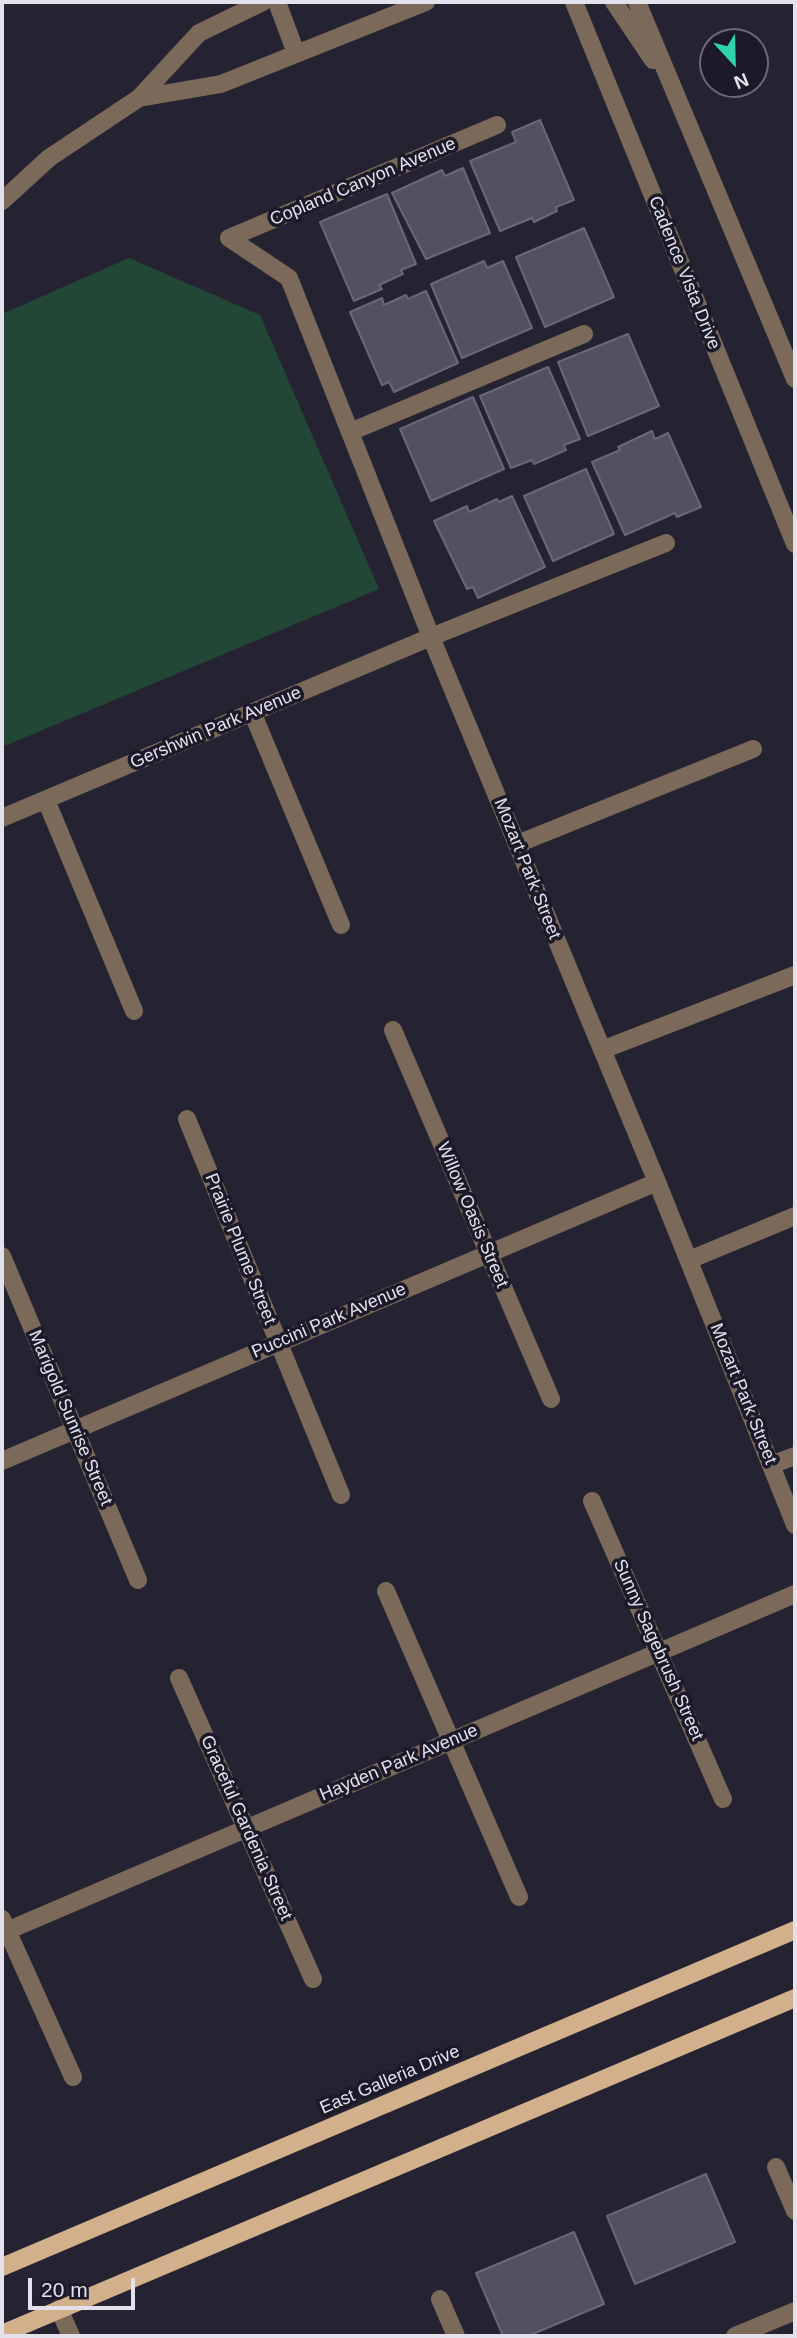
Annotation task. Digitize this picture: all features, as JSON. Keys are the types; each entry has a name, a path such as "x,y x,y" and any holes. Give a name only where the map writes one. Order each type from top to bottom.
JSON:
{"main road":[{"name":"East Galleria Drive","path":"2,2267 795,1930"},
{"path":"6,2334 59,2309 795,1998"}],"street":[{"path":"2,201 49,158 139,98 199,33 263,2"},
{"path":"277,2 296,53"},
{"path":"139,98 221,84 426,2"},
{"name":"Cadence Vista Drive","path":"574,2 795,544"},
{"path":"614,2 673,89"},
{"path":"637,2 790,352 795,379"},
{"name":"Copland Canyon Avenue","path":"229,239 497,125"},
{"name":"Mozart Park Street","path":"229,239 289,278 431,637 689,1260 795,1525"},
{"path":"350,432 584,334"},
{"name":"Gershwin Park Avenue","path":"2,818 431,637 666,543"},
{"path":"253,712 341,925"},
{"path":"517,844 753,749"},
{"path":"46,800 134,1011"},
{"path":"602,1050 795,975"},
{"name":"Willow Oasis Street","path":"393,1030 551,1399"},
{"name":"Prairie Plume Street","path":"187,1119 341,1495"},
{"name":"Puccini Park Avenue","path":"2,1461 657,1182"},
{"path":"689,1260 795,1216"},
{"name":"Marigold Sunrise Street","path":"2,1256 138,1580"},
{"path":"771,1465 795,1456"},
{"name":"Sunny Sagebrush Street","path":"592,1501 723,1799"},
{"path":"386,1591 519,1897"},
{"name":"Hayden Park Avenue","path":"4,1927 246,1828 795,1594"},
{"name":"Graceful Gardenia Street","path":"179,1678 313,1979"},
{"path":"4,1927 73,2077"},
{"path":"776,2166 795,2211"},
{"path":"440,2300 456,2336"},
{"path":"59,2309 71,2336"},
{"path":"735,2336 795,2311"}],"green space":[{"path":"129,258 260,315 379,589 2,747 2,314"}],"building":[{"path":"540,120 574,200 556,207 557,211 534,222 532,218 500,231 470,161 516,142 512,132"},
{"path":"463,168 490,233 426,259 392,193 442,170 445,176"},
{"path":"387,194 416,264 401,270 403,274 379,285 382,289 354,301 320,222"},
{"path":"584,228 614,297 545,327 516,257"},
{"path":"484,261 487,268 503,261 532,328 462,358 431,284"},
{"path":"426,291 458,363 394,392 389,382 382,385 350,312 382,298 384,305 406,295 408,299"},
{"path":"628,334 659,406 588,436 558,362"},
{"path":"548,367 580,439 564,445 566,450 534,464 532,460 511,468 480,396"},
{"path":"473,397 504,469 431,501 400,429"},
{"path":"652,431 655,439 668,433 701,507 677,517 675,513 625,535 592,462 620,450 618,447"},
{"path":"586,469 614,534 553,561 524,496"},
{"path":"512,496 545,567 478,598 473,587 467,589 434,521 467,506 469,512 497,499 499,502"},
{"path":"706,2174 735,2242 635,2284 607,2216"},
{"path":"574,2232 604,2304 528,2336 503,2336 476,2273"}]}
